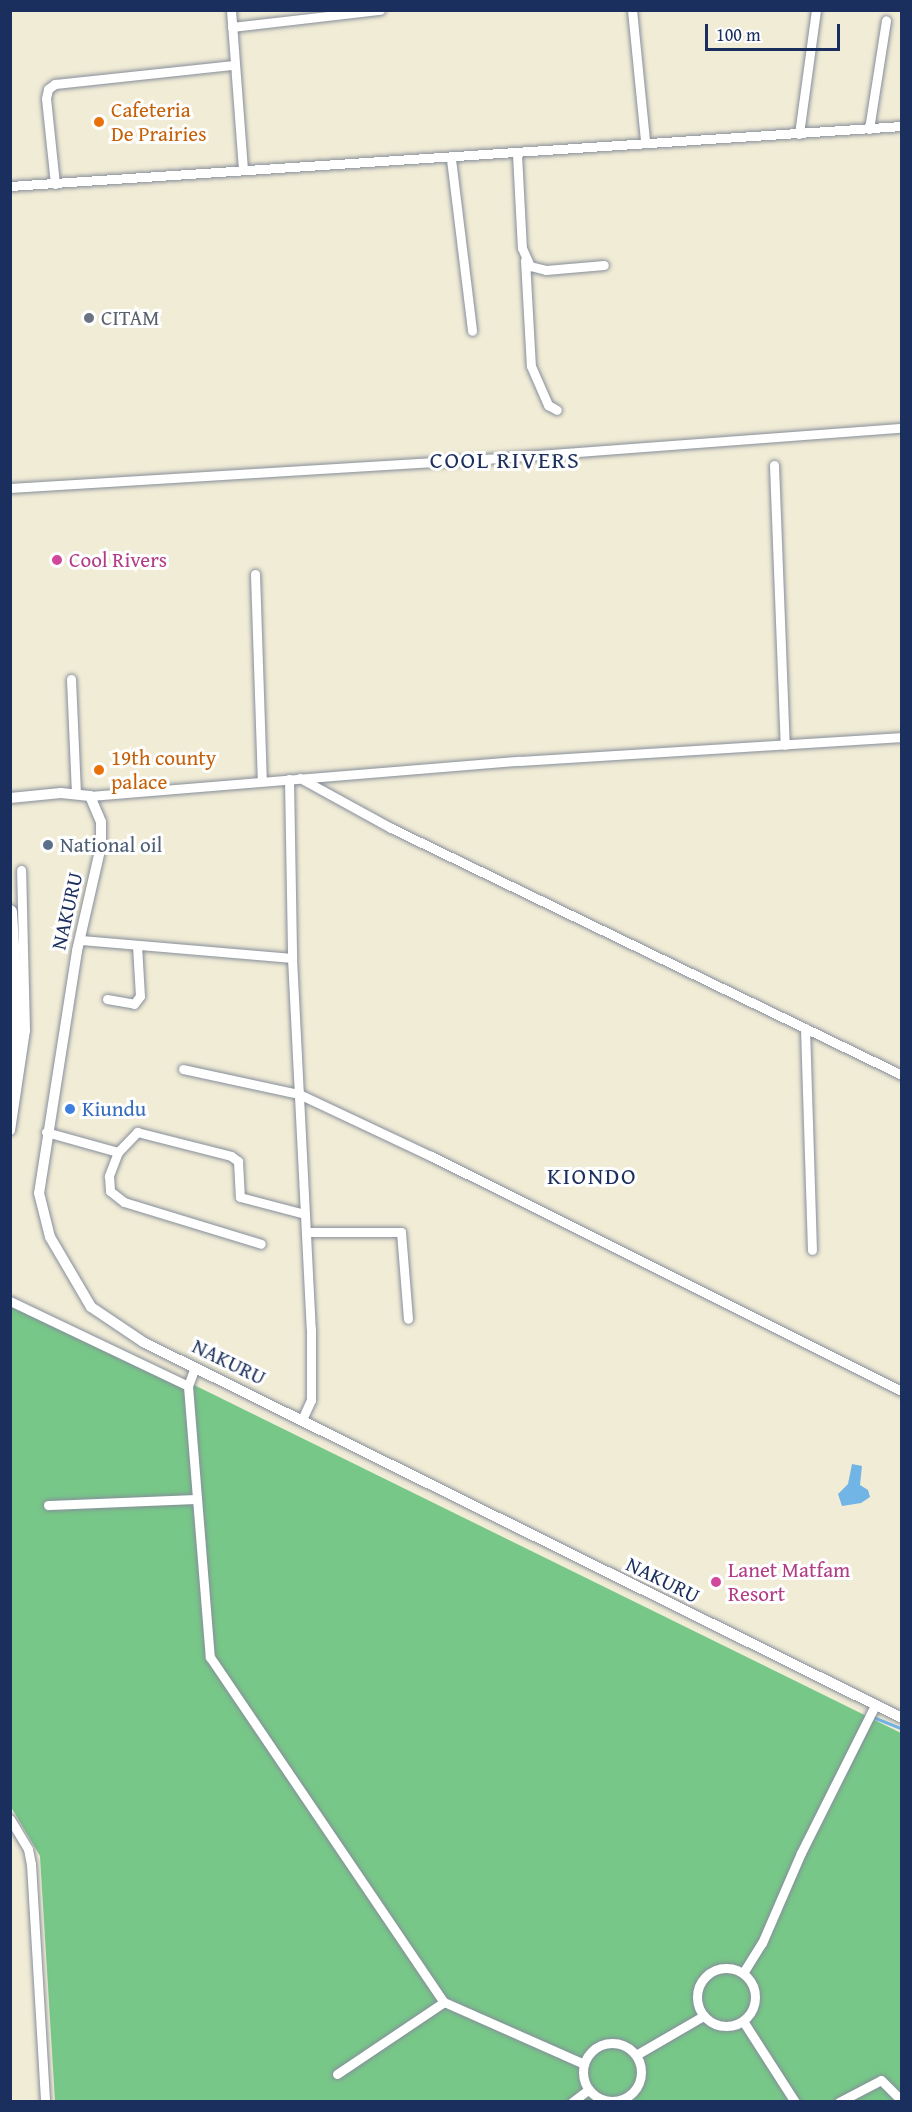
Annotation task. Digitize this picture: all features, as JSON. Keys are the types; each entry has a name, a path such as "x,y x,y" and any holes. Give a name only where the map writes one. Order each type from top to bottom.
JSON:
{"highway":[{"path":"10,912 16,1030 10,1087"}],"main road":[{"path":"10,798 76,794 90,796"},
{"name":"NAKURU","path":"90,796 101,822 101,846 81,940 46,1132 39,1193 43,1214 78,1290 91,1307 112,1323 195,1367 902,1718"}],"street":[{"path":"231,10 243,170"},
{"path":"232,27 380,10"},
{"path":"632,10 645,141"},
{"path":"799,134 816,10"},
{"path":"870,129 886,20"},
{"path":"55,184 46,98 48,89 55,84 234,64"},
{"path":"10,186 451,159 645,141 799,134 902,126"},
{"path":"516,154 531,366 548,405 557,410"},
{"path":"451,159 471,331"},
{"path":"525,260 530,266 546,270 604,264"},
{"path":"10,488 510,458 902,428"},
{"path":"774,465 785,745"},
{"path":"255,574 262,781"},
{"path":"71,679 76,794"},
{"path":"90,796 300,778 902,737"},
{"path":"300,778 361,813 902,1075"},
{"path":"289,779 292,958 306,1232 311,1400 302,1419"},
{"path":"10,1130 25,1030 21,870"},
{"path":"81,940 292,958"},
{"path":"107,999 134,1004 140,996 137,945"},
{"path":"805,1028 812,1250"},
{"path":"183,1069 299,1094 431,1156 902,1391"},
{"path":"46,1132 118,1152"},
{"path":"261,1244 124,1202 110,1191 109,1176 118,1152 137,1132 231,1156 238,1161 240,1197 305,1214"},
{"path":"306,1232 401,1232 408,1319"},
{"path":"10,1301 188,1386"},
{"path":"195,1367 188,1386 210,1657 444,2002 584,2064"},
{"path":"48,1505 197,1499"},
{"path":"743,1973 762,1943 875,1705"},
{"path":"10,1819 28,1849 31,1864 45,2102"},
{"path":"725,1968 743,1973 756,1997 743,2021 718,2026 703,2016 697,1998 708,1974 725,1968"},
{"path":"337,2074 444,2002"},
{"path":"636,2055 703,2016"},
{"path":"743,2021 795,2102"},
{"path":"602,2044 621,2044 636,2055 641,2079 626,2100 607,2101 589,2089 584,2064 602,2044"},
{"path":"839,2102 881,2080 902,2101"},
{"path":"572,2102 589,2089"}],"green space":[{"path":"10,1305 184,1380 901,1733 901,2101 55,2101 40,1856 11,1807"}],"water":[{"path":"852,1464 862,1466 860,1485 868,1490 870,1497 861,1503 842,1506 838,1494 848,1484"}],"waterway":[{"path":"873,1717 902,1729"}],"place":[{"name":"Cafeteria De Prairies","path":"99,122"},
{"name":"CITAM","path":"89,318"},
{"name":"Cool Rivers","path":"57,560"},
{"name":"19th county palace","path":"99,770"},
{"name":"National oil","path":"48,845"},
{"name":"Kiundu","path":"70,1109"},
{"name":"Lanet Matfam Resort","path":"716,1582"}],"district":[{"name":"COOL RIVERS","path":"505,460"},
{"name":"KIONDO","path":"592,1176"}]}
